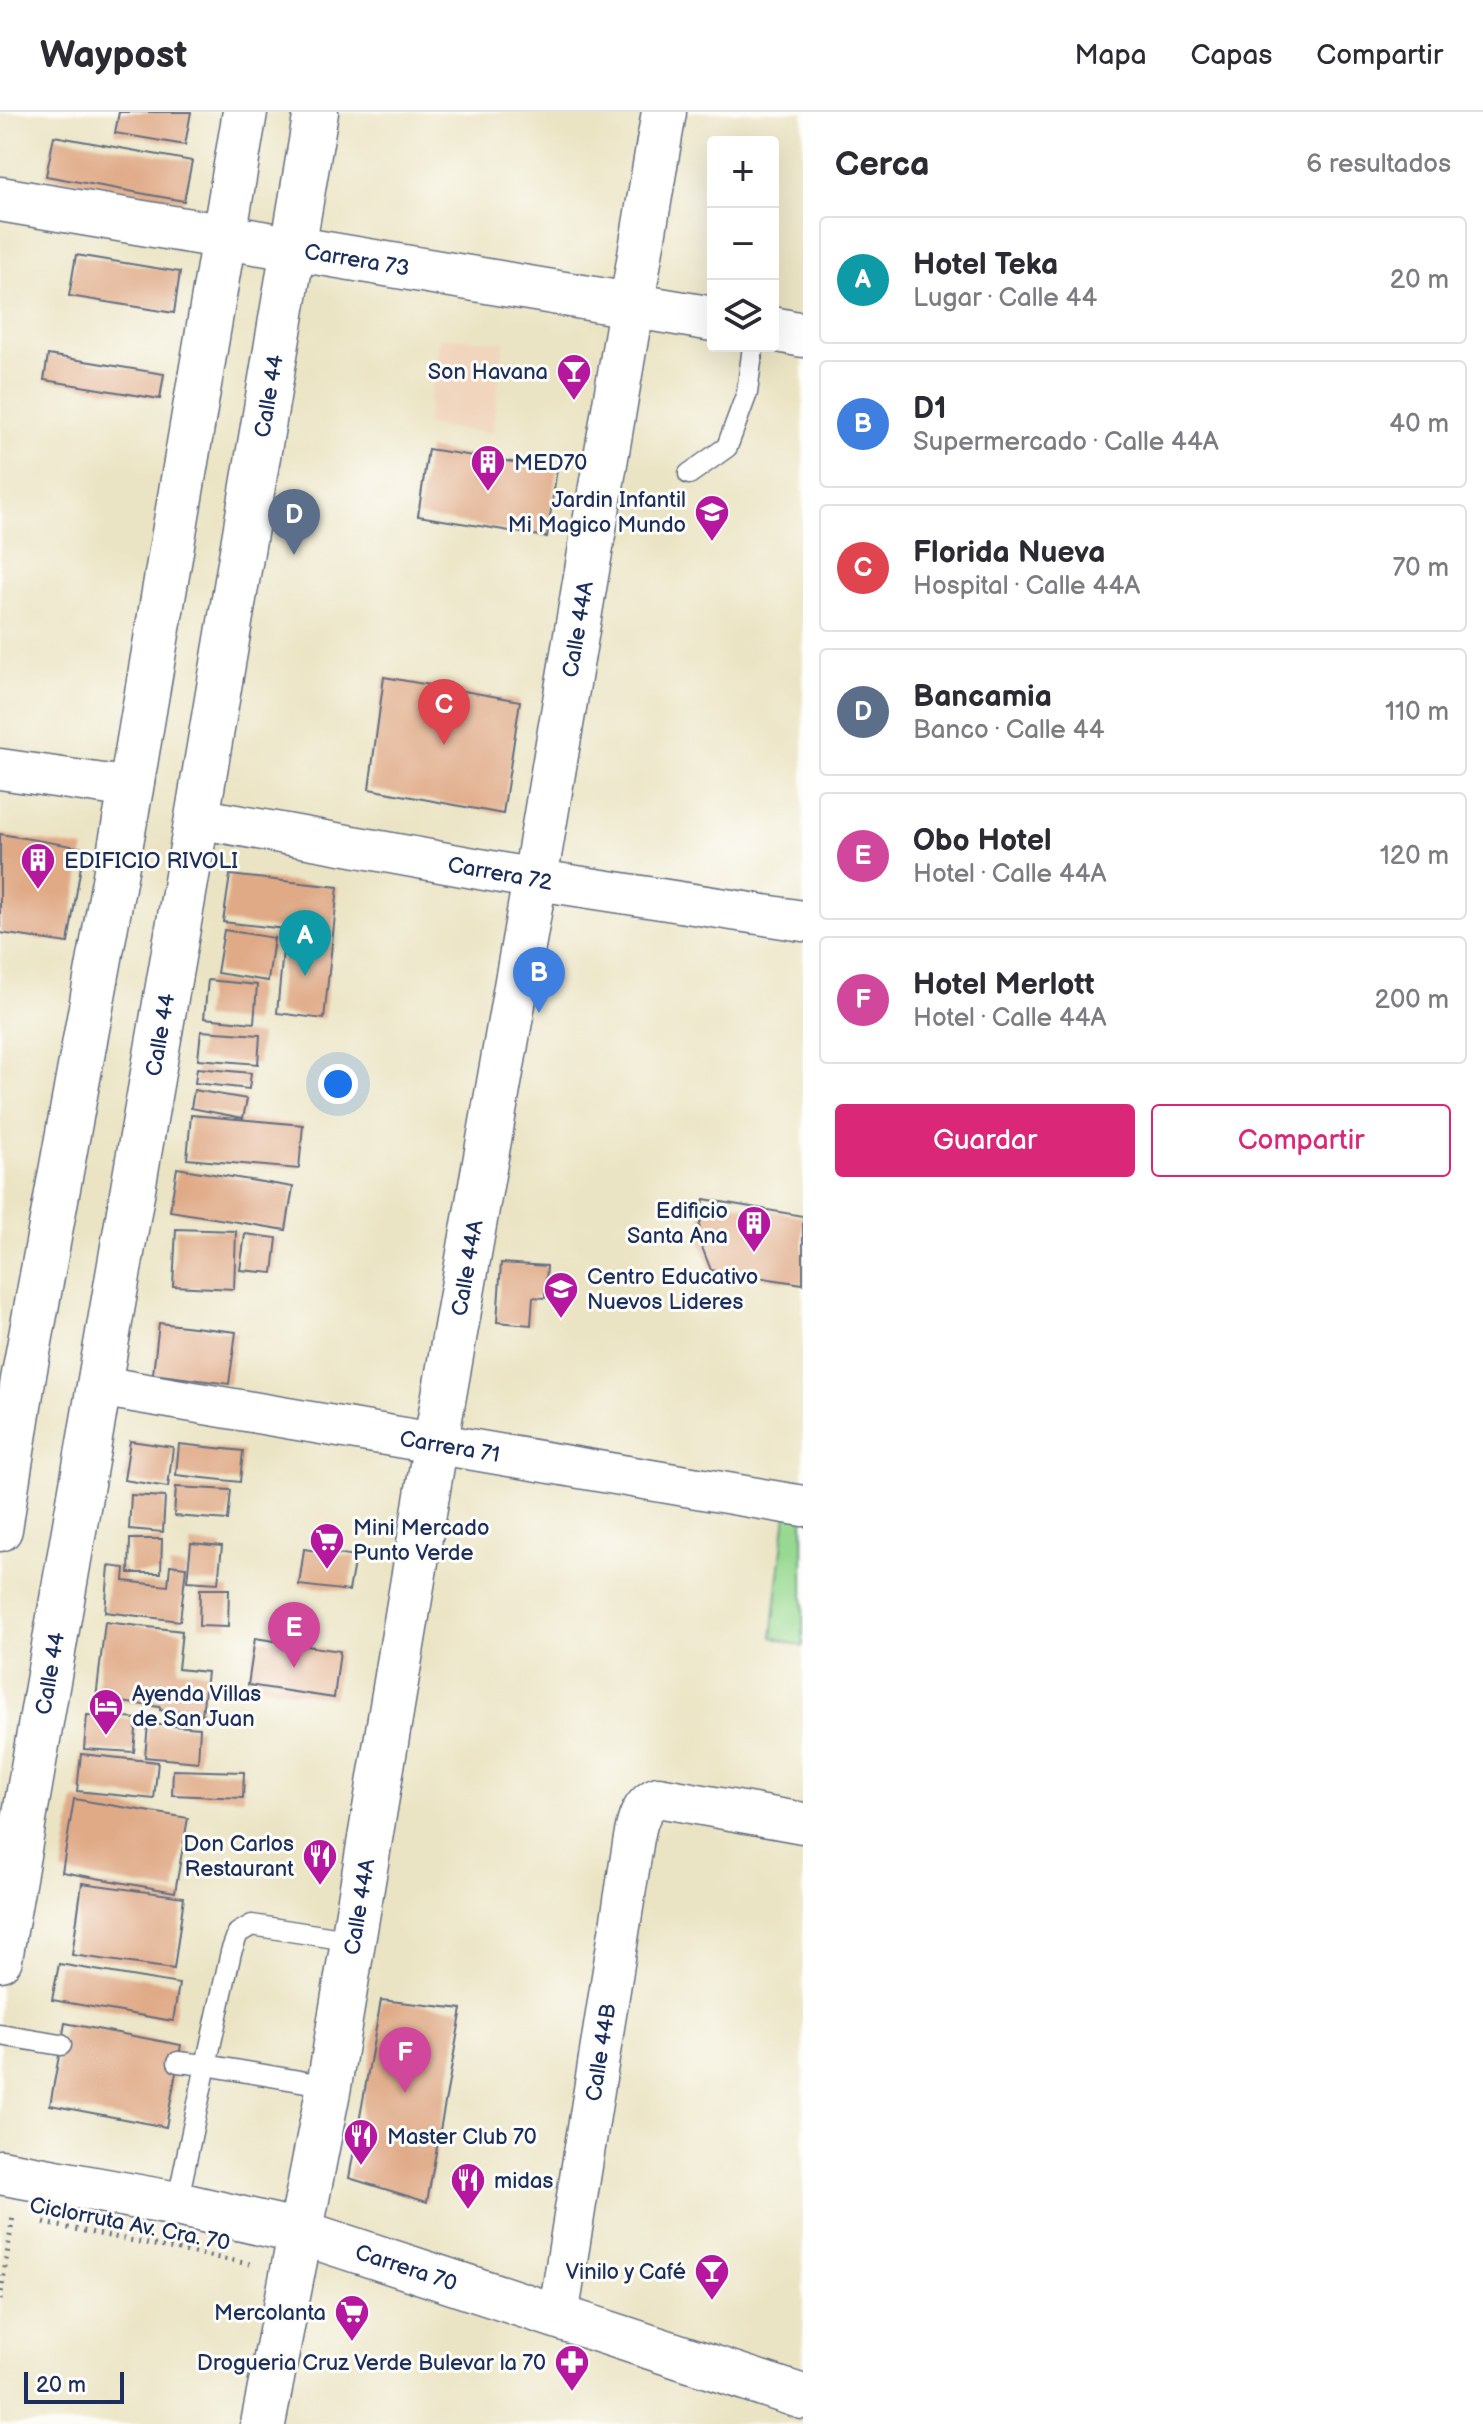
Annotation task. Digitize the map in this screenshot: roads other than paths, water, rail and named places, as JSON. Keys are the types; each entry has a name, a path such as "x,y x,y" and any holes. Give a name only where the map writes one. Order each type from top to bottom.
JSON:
{"street":[{"path":"0,1529 11,1378 131,788 245,112"},
{"name":"Calle 44","path":"0,1959 316,112"},
{"name":"Calle 44A","path":"263,2424 329,2086 436,1441 535,879 664,112"},
{"name":"Carrera 73","path":"0,199 707,318"},
{"path":"779,330 803,335"},
{"path":"0,769 131,788"},
{"name":"Carrera 72","path":"197,818 535,879 803,921"},
{"name":"Carrera 71","path":"99,1386 436,1441 803,1506"},
{"name":"Calle 44B","path":"558,2317 636,1826 641,1811 649,1801 658,1797 803,1823"},
{"name":"Carrera 70","path":"0,2172 177,2204 300,2232 803,2397"}],"lane":[{"path":"689,474 727,447 747,393 752,352"},
{"path":"177,2204 231,1952 238,1933 252,1925 354,1941"},
{"path":"0,2035 61,2045"},
{"path":"178,2062 329,2086"}],"place":[{"name":"Son Havana","path":"574,402"},
{"name":"MED70","path":"488,493"},
{"name":"Jardin Infantil Mi Magico Mundo","path":"712,543"},
{"name":"Bancamia","path":"294,555"},
{"name":"Florida Nueva","path":"444,745"},
{"name":"EDIFICIO RIVOLI","path":"38,891"},
{"name":"Hotel Teka","path":"305,976"},
{"name":"D1","path":"539,1013"},
{"name":"Edificio Santa Ana","path":"754,1254"},
{"name":"Centro Educativo Nuevos Lideres","path":"561,1320"},
{"name":"Mini Mercado Punto Verde","path":"327,1571"},
{"name":"Obo Hotel","path":"294,1668"},
{"name":"Ayenda Villas de San Juan","path":"106,1737"},
{"name":"Don Carlos Restaurant","path":"320,1887"},
{"name":"Hotel Merlott","path":"405,2093"},
{"name":"Master Club 70","path":"361,2167"},
{"name":"midas","path":"468,2211"},
{"name":"Vinilo y Café","path":"712,2302"},
{"name":"Mercolanta","path":"352,2343"},
{"name":"Drogueria Cruz Verde Bulevar la 70","path":"572,2393"}]}
